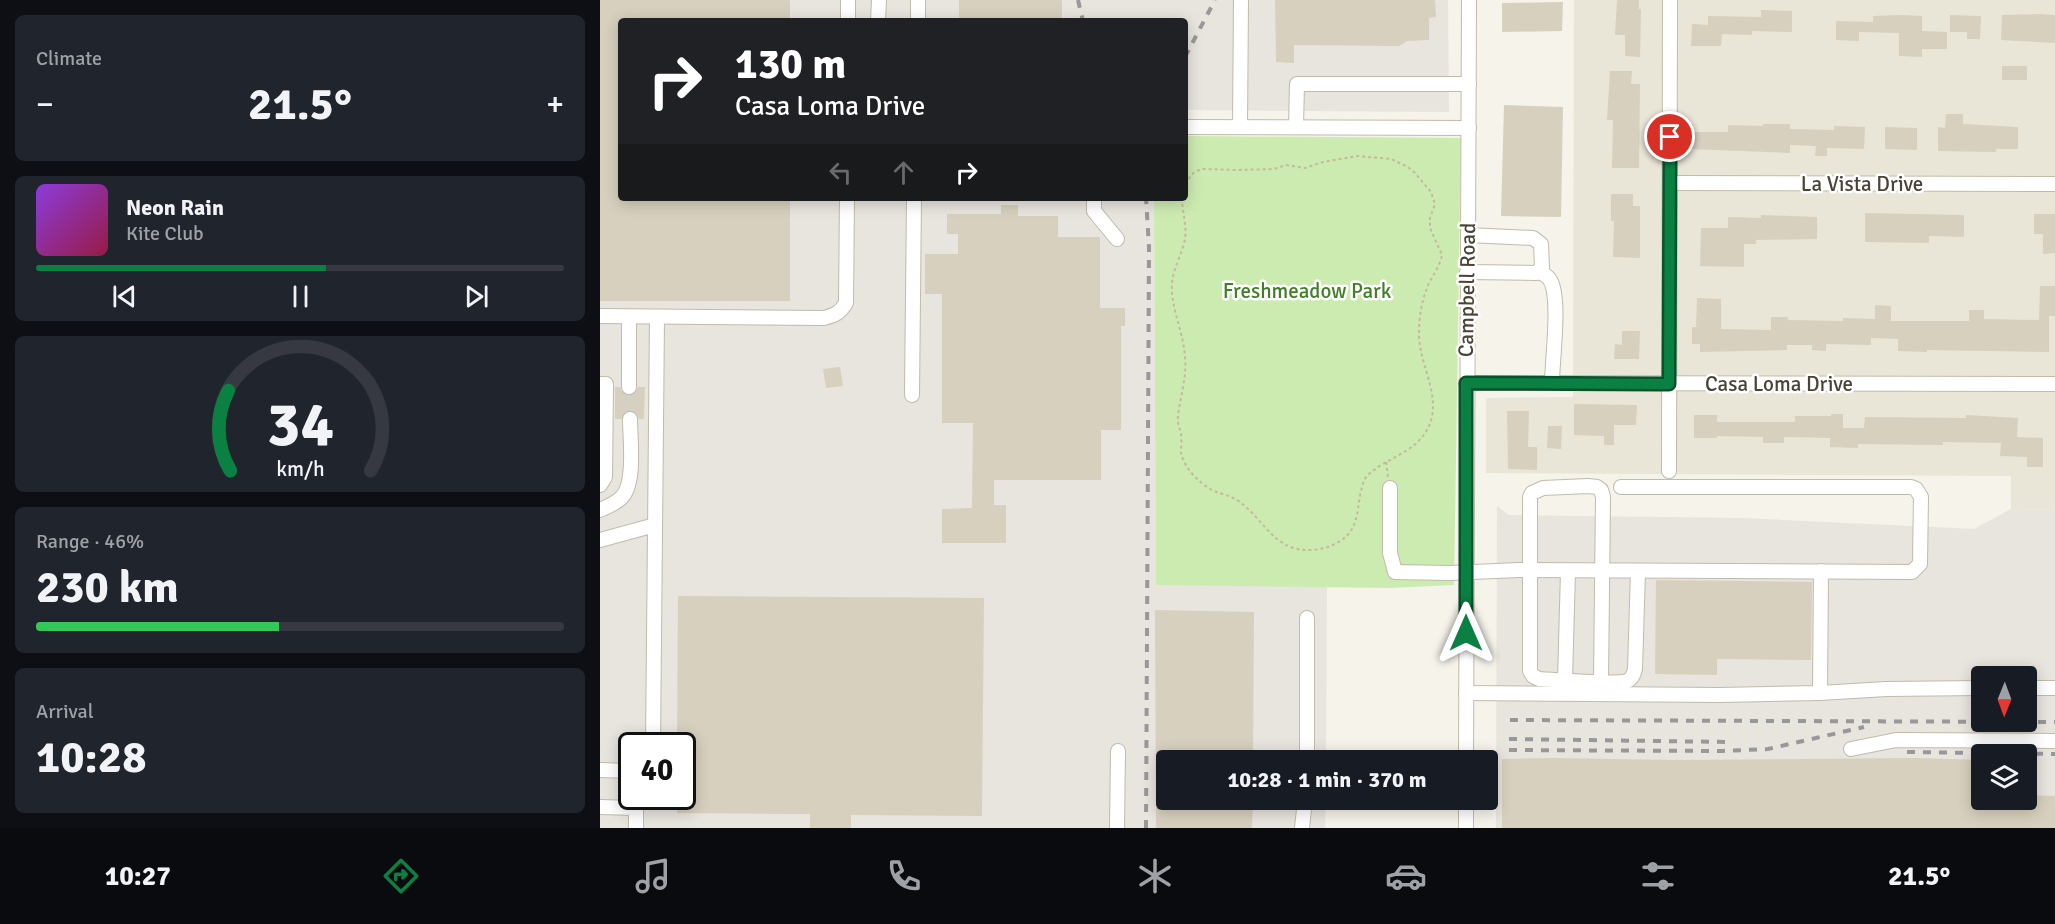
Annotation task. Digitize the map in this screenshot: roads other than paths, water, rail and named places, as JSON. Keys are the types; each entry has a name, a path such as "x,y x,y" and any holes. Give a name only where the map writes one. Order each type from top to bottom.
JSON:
{"street":[{"path":"848,0 848,18"},
{"path":"878,18 879,0"},
{"path":"918,0 918,18"},
{"path":"1240,126 1241,0"},
{"name":"Campbell Road","path":"1466,750 1469,0"},
{"path":"1668,471 1670,0"},
{"path":"1296,127 1298,84 1469,84"},
{"path":"1188,126 1469,128"},
{"name":"La Vista Drive","path":"1670,183 2055,184"},
{"path":"600,316 824,318 835,315 846,303 847,201"},
{"path":"912,395 914,201"},
{"path":"1094,201 1094,211 1117,239"},
{"path":"1467,272 1521,274 1536,273 1542,268 1542,250 1538,240 1468,235"},
{"path":"1539,271 1550,280 1553,288 1552,383"},
{"path":"628,317 629,387"},
{"path":"653,732 657,317"},
{"name":"Casa Loma Drive","path":"1466,383 2055,384"},
{"path":"600,384 606,384 604,477 600,485"},
{"path":"600,510 621,499 627,490 630,479 630,419"},
{"path":"1601,681 1603,497 1601,490 1588,486 1543,488 1532,493 1530,497 1530,671 1533,676 1539,679 1601,681 1629,680 1633,676 1638,571"},
{"path":"1389,488 1390,553 1395,572 1466,573 1531,570 1912,572 1920,564 1921,497 1916,489 1621,488"},
{"path":"600,540 655,525"},
{"path":"1564,680 1568,571"},
{"path":"1820,693 1821,571"},
{"path":"1307,618 1307,750"},
{"path":"1466,693 1720,695 1971,688"},
{"path":"2037,688 2055,688"},
{"path":"1851,748 1896,740 2055,741"},
{"path":"1117,828 1118,751"},
{"path":"600,770 618,771"},
{"path":"600,807 636,808 636,828"},
{"path":"1302,828 1304,810"},
{"path":"1466,810 1466,828"}],"tunnel":[{"path":"629,387 630,419"}],"railway":[{"path":"1078,0 1082,18"},
{"path":"1188,51 1215,0"},
{"path":"1146,201 1149,247 1146,828"},
{"path":"1510,720 2055,722"},
{"path":"1509,750 1722,751 1768,749 1864,727"},
{"path":"1509,739 1729,742"},
{"path":"1907,752 2055,754"}],"park label":[{"name":"Freshmeadow Park","path":"1307,291"}]}
